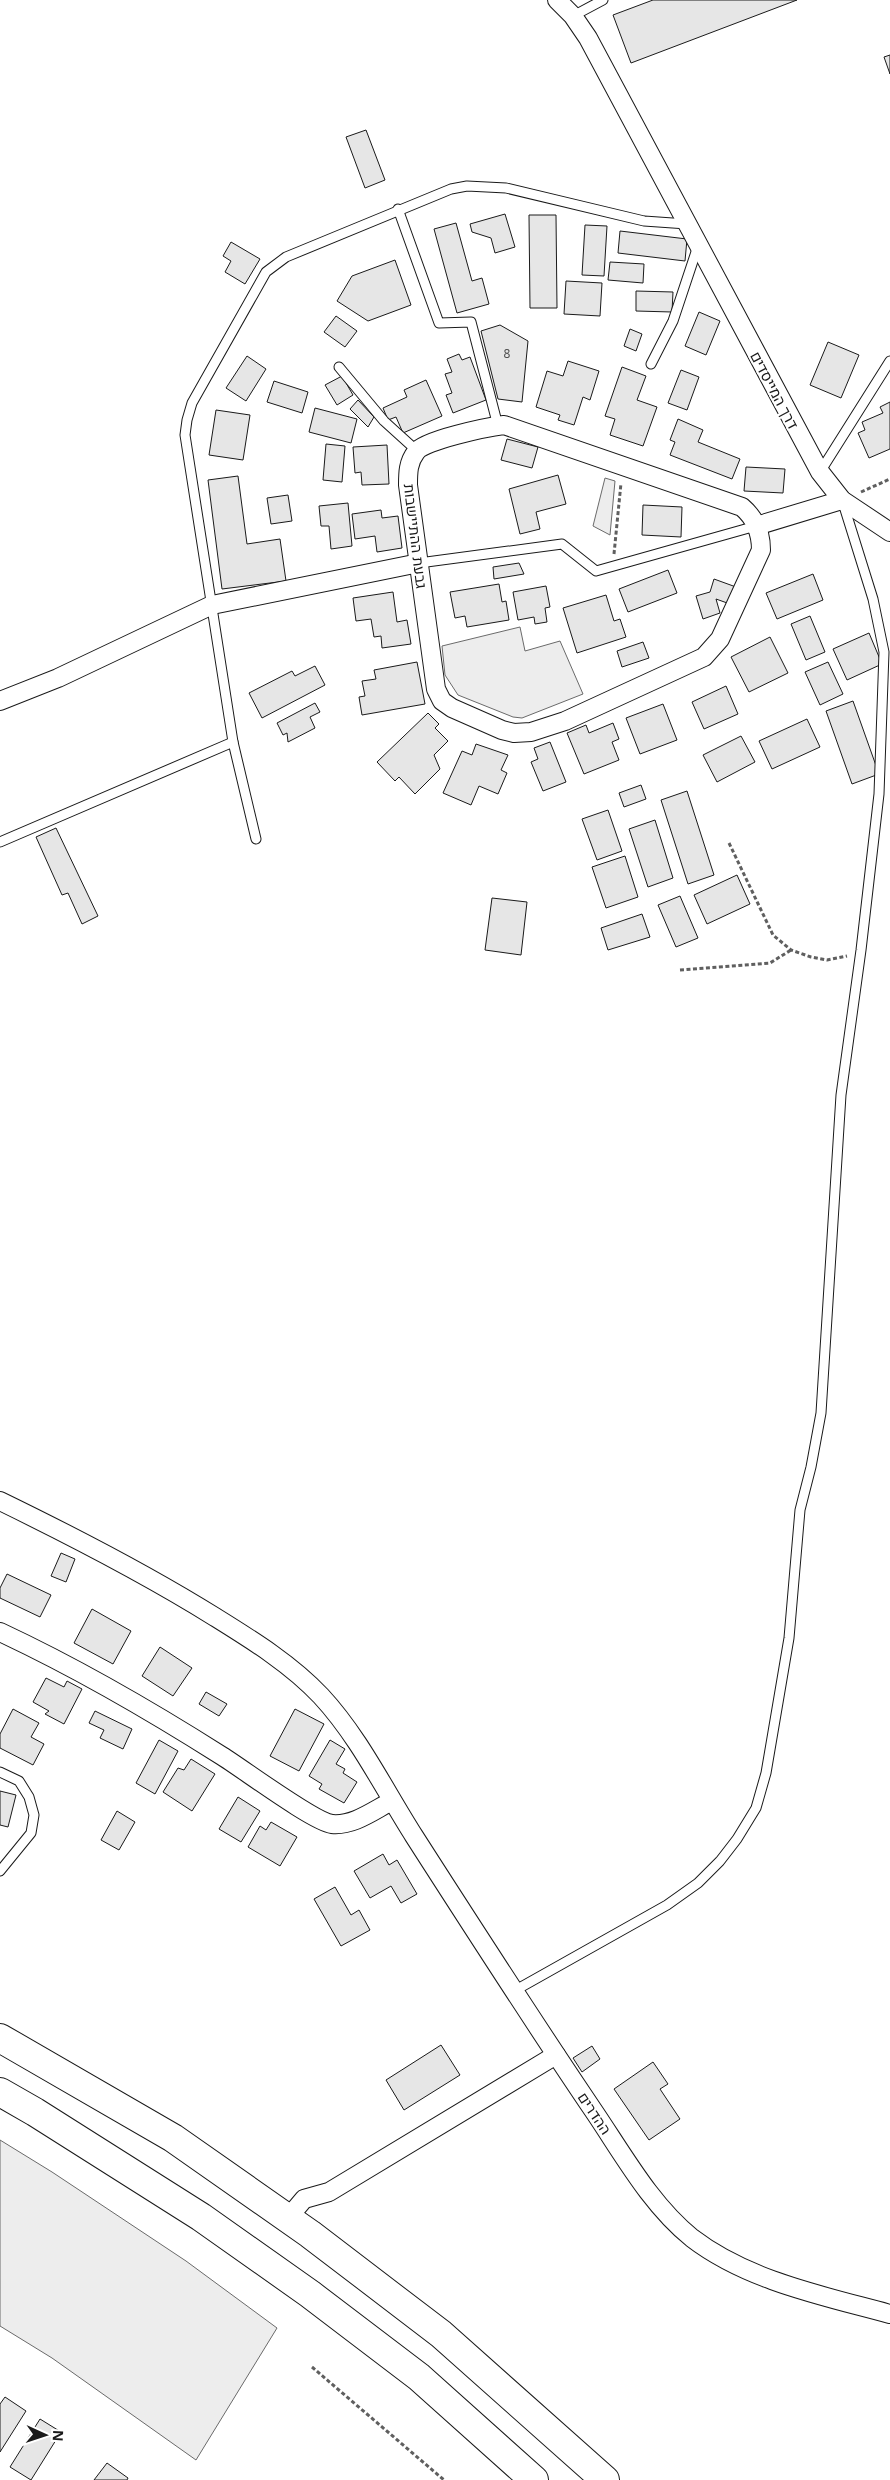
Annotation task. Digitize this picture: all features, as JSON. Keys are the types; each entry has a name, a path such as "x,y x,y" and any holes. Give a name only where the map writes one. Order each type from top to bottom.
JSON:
{"highway":[{"path":"0,2038 172,2138 288,2218 441,2334 605,2480"},
{"path":"0,2092 201,2217 310,2294 419,2378 534,2480"}],"street":[{"name":"דרך המייסדים","path":"557,0 573,16 592,47 820,472 842,500 890,532"},
{"name":"גבעת ההתיישבות","path":"498,426 519,429 742,507 753,517 761,540 761,550 720,639 704,657 565,721 531,732 514,733 502,730 452,708 442,701 436,689 408,485 408,466 416,450 484,427 498,426"},
{"path":"756,526 842,500"},
{"path":"0,701 58,678 212,605 418,563"},
{"name":"ההדרים","path":"0,1502 108,1555 178,1594 247,1637 301,1677 321,1696 357,1742 392,1801 514,1991 658,2206 692,2238 726,2259 767,2277 812,2293 890,2314"},
{"path":"0,1632 128,1699 310,1814 330,1824 342,1824 355,1820 392,1801"},
{"path":"288,2218 304,2199 329,2192 556,2055"}],"lane":[{"path":"573,16 603,0"},
{"path":"256,839 234,742 185,435 186,420 192,403 266,272 286,257 398,209 451,189 467,186 489,186 644,221 687,224"},
{"path":"398,209 439,323 471,322 498,426"},
{"path":"651,364 673,321 698,245"},
{"path":"820,472 890,361"},
{"path":"338,366 384,421 416,450"},
{"path":"514,1991 667,1905 698,1883 720,1861 737,1839 756,1808 766,1773 789,1638 800,1510 811,1467 821,1413 841,1095 861,950 879,794 884,652 873,598 842,500"},
{"path":"418,563 562,544 596,571 756,526"},
{"path":"0,842 234,742"},
{"path":"0,1772 19,1781 29,1797 34,1815 31,1833 0,1871"}],"path":[{"path":"612,567 623,465"},
{"path":"842,500 890,479"},
{"path":"729,843 773,935 791,950 828,960 850,956 861,950"},
{"path":"680,970 770,964 791,950"},
{"path":"312,2367 444,2480"}],"shaded area":[{"path":"605,478 615,481 610,535 593,526"},
{"path":"520,627 525,651 560,641 583,694 522,718 513,717 458,695 445,675 442,646"},
{"path":"0,2140 52,2172 186,2261 277,2328 196,2460 52,2358 0,2326"}],"building":[{"path":"653,0 797,0 631,63 613,15"},
{"path":"890,55 890,74 884,57"},
{"path":"366,130 385,180 365,188 346,137"},
{"path":"505,214 515,247 495,253 491,238 472,232 470,224"},
{"path":"529,215 556,215 557,308 530,308"},
{"path":"456,223 472,281 482,278 489,304 457,313 434,229"},
{"path":"585,225 607,226 604,276 582,275"},
{"path":"620,231 687,239 685,261 618,253"},
{"path":"231,242 260,259 245,284 225,272 231,261 223,256"},
{"path":"395,260 411,305 368,321 337,301 352,276"},
{"path":"610,262 644,264 643,283 608,280"},
{"path":"566,281 602,283 600,316 564,314"},
{"path":"636,291 673,292 672,312 636,311"},
{"path":"699,312 720,321 706,355 685,346"},
{"path":"336,316 357,331 345,347 324,332"},
{"path":"500,325 528,341 522,402 498,399 481,331"},
{"path":"630,329 642,334 636,351 624,346"},
{"path":"828,342 859,355 841,398 810,385"},
{"path":"459,354 462,360 470,357 486,400 453,413 446,395 452,393 445,374 452,372 447,359"},
{"path":"247,356 266,369 246,401 226,388"},
{"path":"568,361 599,371 590,400 583,397 574,425 558,420 560,415 536,407 547,371 563,376"},
{"path":"622,367 646,376 637,400 657,407 643,446 610,435 615,419 605,416"},
{"path":"681,370 699,377 687,410 668,403"},
{"path":"342,376 353,395 337,405 325,385"},
{"path":"426,380 442,416 403,433 396,417 388,420 383,408 407,397 404,390"},
{"path":"274,381 308,392 302,413 267,402"},
{"path":"358,400 374,417 368,427 350,409"},
{"path":"890,402 890,449 869,458 858,433 865,430 862,422 883,413 880,407"},
{"path":"315,408 357,419 351,443 309,432"},
{"path":"216,410 250,415 243,460 209,455"},
{"path":"678,419 703,430 698,442 740,459 732,479 670,455 675,442 670,440"},
{"path":"507,439 538,447 532,468 501,460"},
{"path":"326,444 345,446 342,482 323,480"},
{"path":"387,445 389,484 362,485 361,472 355,473 353,447"},
{"path":"746,467 785,469 783,493 744,491"},
{"path":"558,475 566,504 536,512 540,529 520,534 509,489"},
{"path":"238,476 247,544 280,539 286,581 222,589 208,480"},
{"path":"288,495 292,521 271,524 267,498"},
{"path":"348,503 352,546 331,549 329,526 321,526 319,506"},
{"path":"643,505 682,507 681,537 642,535"},
{"path":"381,510 382,518 398,516 402,548 377,552 375,536 355,539 352,514"},
{"path":"519,563 524,574 494,579 493,567"},
{"path":"668,570 677,593 628,612 619,589"},
{"path":"813,574 823,600 777,619 766,593"},
{"path":"714,579 736,587 730,604 716,599 720,613 703,619 696,596 710,592"},
{"path":"499,584 502,602 506,601 509,620 467,627 465,616 455,618 450,592"},
{"path":"546,586 550,607 545,608 547,622 535,624 534,617 518,620 513,592"},
{"path":"393,592 397,622 407,620 411,644 382,648 381,636 374,637 371,619 356,621 353,598"},
{"path":"606,595 614,621 620,619 626,637 577,653 563,608"},
{"path":"810,616 825,652 806,660 791,624"},
{"path":"869,633 882,664 847,680 833,649"},
{"path":"770,637 788,673 749,692 731,657"},
{"path":"643,642 649,658 622,667 617,651"},
{"path":"417,662 425,704 362,715 359,697 365,696 362,681 376,679 374,670"},
{"path":"828,662 843,694 820,705 805,672"},
{"path":"315,666 325,685 262,718 249,693 292,671 295,676"},
{"path":"726,686 738,714 704,729 692,702"},
{"path":"853,701 879,774 852,784 826,711"},
{"path":"315,703 320,712 310,717 315,728 288,742 287,733 283,735 277,723"},
{"path":"663,704 677,740 640,754 626,718"},
{"path":"428,713 439,724 435,728 448,741 434,755 440,769 415,794 399,777 395,781 377,762"},
{"path":"807,719 820,747 772,769 759,741"},
{"path":"613,723 619,739 612,742 619,760 584,774 567,733 586,725 589,733"},
{"path":"741,736 755,762 717,782 703,755"},
{"path":"550,742 566,782 543,791 531,762 538,759 534,748"},
{"path":"476,744 508,755 501,770 507,773 498,794 479,786 471,805 443,793 462,751 472,755"},
{"path":"641,785 646,799 624,807 619,793"},
{"path":"687,791 714,875 688,884 661,800"},
{"path":"608,810 622,851 597,860 582,819"},
{"path":"655,820 673,878 648,887 629,829"},
{"path":"56,828 98,916 82,924 68,893 62,895 36,837"},
{"path":"625,856 638,897 606,908 592,867"},
{"path":"737,875 750,904 707,924 694,895"},
{"path":"680,896 698,938 676,947 658,905"},
{"path":"492,898 527,902 521,955 485,950"},
{"path":"642,914 650,937 608,950 601,928"},
{"path":"61,1553 75,1559 66,1582 51,1576"},
{"path":"7,1574 51,1595 40,1617 0,1598 0,1588"},
{"path":"92,1609 131,1631 113,1664 74,1643"},
{"path":"160,1647 192,1668 173,1696 142,1676"},
{"path":"46,1678 64,1687 67,1681 82,1689 64,1724 45,1714 49,1711 33,1702"},
{"path":"206,1692 227,1704 219,1716 199,1704"},
{"path":"13,1709 39,1723 31,1737 44,1744 33,1765 0,1748 0,1734"},
{"path":"295,1709 324,1724 299,1771 270,1756"},
{"path":"95,1711 132,1729 123,1749 100,1738 104,1730 89,1723"},
{"path":"159,1740 178,1751 155,1794 136,1783"},
{"path":"330,1740 345,1749 336,1764 345,1769 343,1773 357,1782 344,1803 319,1789 322,1784 309,1776"},
{"path":"191,1759 215,1774 192,1811 163,1792 178,1768 184,1770"},
{"path":"0,1791 16,1795 8,1827 0,1825"},
{"path":"238,1797 260,1811 241,1842 219,1829"},
{"path":"117,1811 135,1822 119,1850 101,1840"},
{"path":"271,1822 297,1837 280,1866 248,1847 260,1826 266,1830"},
{"path":"383,1854 389,1865 397,1860 417,1894 401,1903 391,1886 370,1898 354,1871"},
{"path":"335,1887 351,1915 359,1910 370,1930 341,1946 314,1899"},
{"path":"441,2045 460,2075 404,2110 386,2080"},
{"path":"592,2046 600,2059 582,2072 573,2058"},
{"path":"653,2062 668,2084 660,2089 680,2119 649,2140 614,2089"},
{"path":"5,2397 26,2411 0,2452 0,2404"},
{"path":"40,2419 61,2432 31,2480 10,2467"},
{"path":"107,2463 128,2478 127,2480 94,2480"}]}
